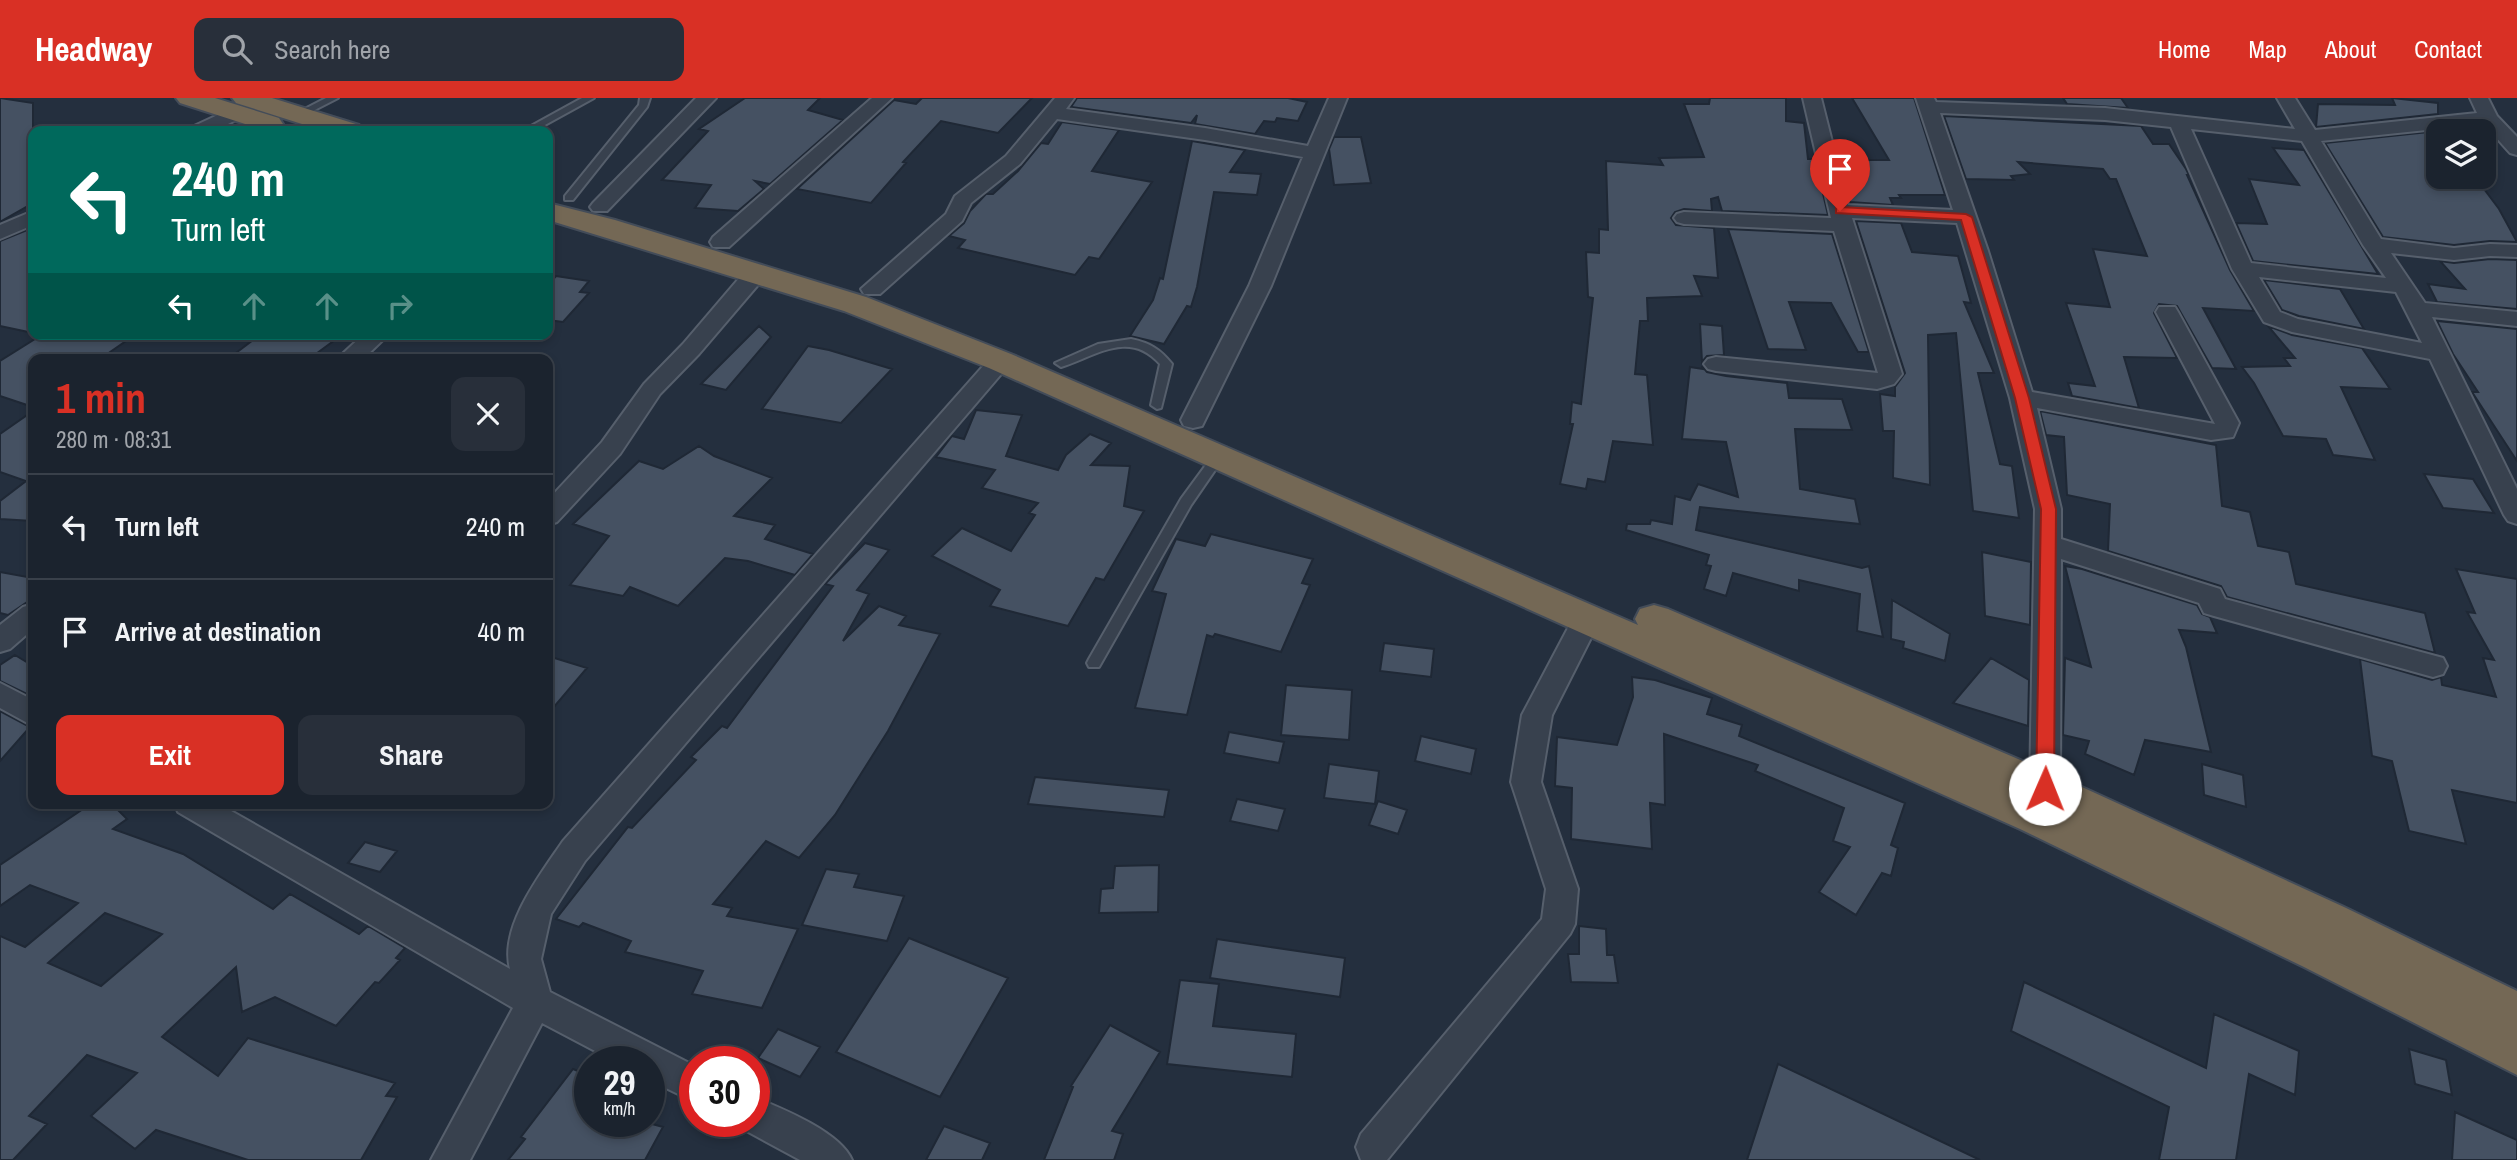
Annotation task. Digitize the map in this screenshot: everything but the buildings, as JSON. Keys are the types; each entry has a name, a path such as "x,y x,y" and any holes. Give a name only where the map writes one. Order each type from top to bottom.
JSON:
{"highway":[{"path":"189,98 240,105 295,123 316,126"},
{"path":"566,202 720,242 872,289 1061,363 2045,789 2328,921 2517,1015"},
{"path":"566,202 605,226 855,304 1000,361 2035,816 2320,952 2517,1052"}],"street":[{"path":"566,202 707,98"},
{"path":"720,242 883,98"},
{"path":"1193,420 1260,286 1338,98"},
{"path":"1716,364 1886,379 1890,374 1842,218 1812,98"},
{"path":"2286,98 2374,245 2417,309 2517,515"},
{"path":"2479,98 2489,118 2517,149"},
{"path":"2045,789 2048,509 2022,398 1966,217 1926,102 2105,114 2308,136 2489,118"},
{"path":"207,126 240,105"},
{"path":"872,289 955,217 962,200 1013,160 1058,106 1317,154"},
{"path":"2178,121 2243,269 2272,317 2292,324 2439,354"},
{"path":"1684,218 1966,217"},
{"path":"0,233 28,219"},
{"path":"2374,245 2454,254 2490,250 2517,251"},
{"path":"2243,269 2404,286"},
{"path":"553,511 611,448 652,389 691,349 755,274"},
{"path":"2417,309 2517,320"},
{"path":"2022,398 2211,432 2224,431 2227,423 2167,312"},
{"path":"354,354 371,340"},
{"path":"450,1160 536,1002 524,959 535,910 574,851 1000,361"},
{"path":"2049,545 2210,596 2214,606 2433,666"},
{"path":"0,641 28,618"},
{"path":"1374,1147 1558,924 1562,889 1526,782 1537,715 1587,618"},
{"path":"0,695 28,711"},
{"path":"199,809 536,1002 679,1077"},
{"path":"770,1126 810,1154"}],"lane":[{"path":"295,123 333,98"},
{"path":"536,126 589,98"},
{"path":"566,202 644,105 646,98"},
{"path":"1061,363 1114,342 1149,346 1159,353 1166,364 1157,405"},
{"path":"1094,663 1186,502 1218,457"}],"route":[{"path":"1840,211 1966,217 2022,398 2048,509 2045,789"}]}
